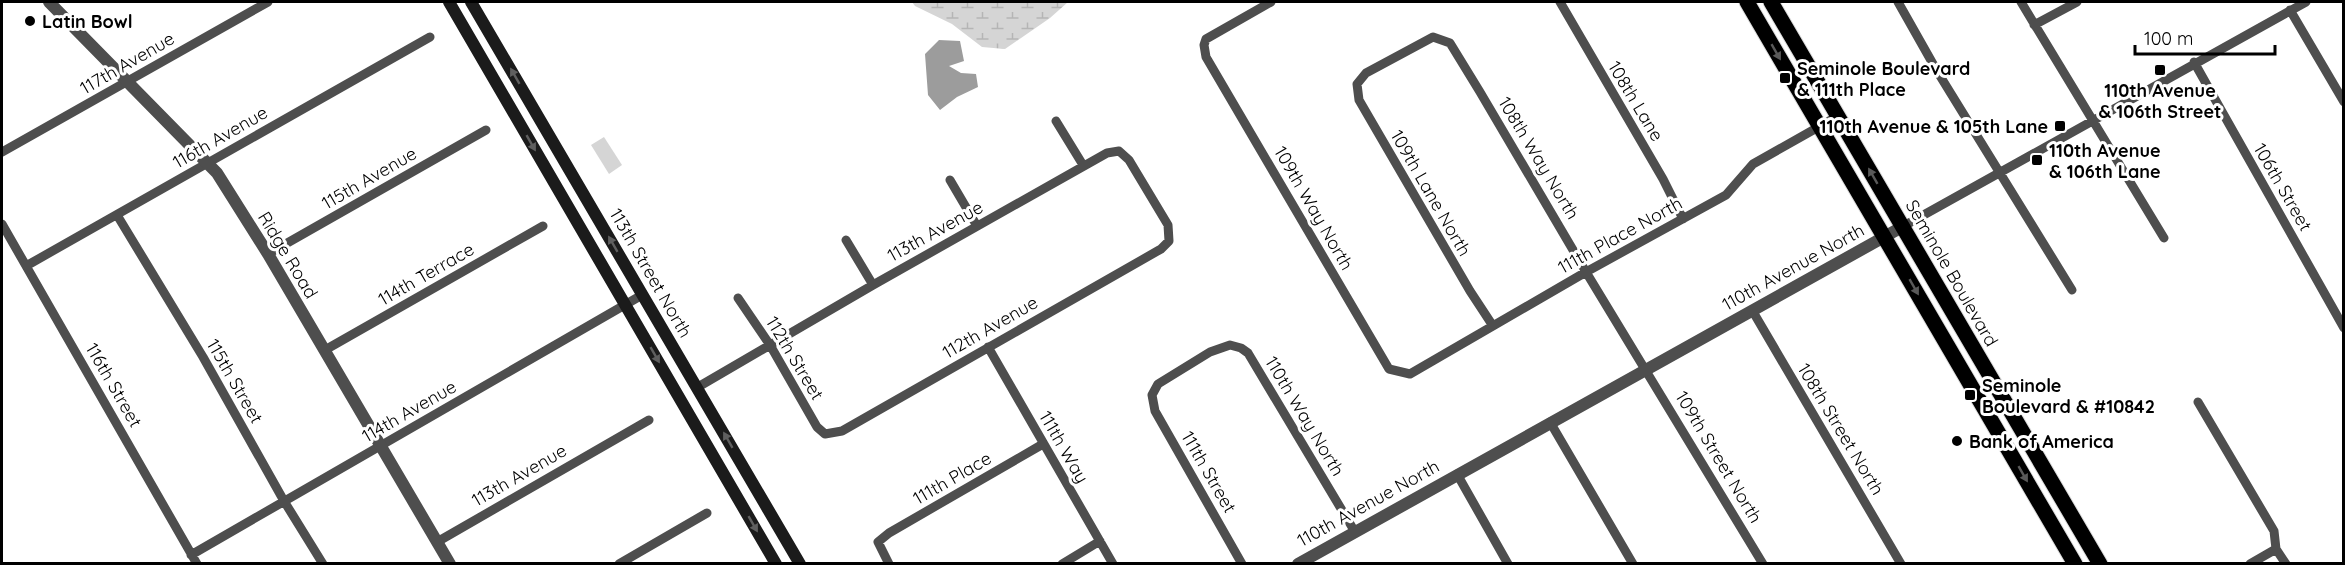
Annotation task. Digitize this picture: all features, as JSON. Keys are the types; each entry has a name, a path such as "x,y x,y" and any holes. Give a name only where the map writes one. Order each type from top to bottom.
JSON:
{"main road":[{"path":"449,2 776,564"},
{"name":"113th Street North","path":"471,2 800,564"},
{"path":"1747,2 2075,564"},
{"name":"Seminole Boulevard","path":"1771,2 2100,564"}],"street":[{"name":"Ridge Road","path":"49,2 217,173 268,254 450,564"},
{"name":"117th Avenue","path":"2,152 268,2"},
{"name":"109th Way North","path":"1271,2 1206,39 1204,45 1210,64 1389,369 1410,374"},
{"name":"108th Lane","path":"1560,2 1663,179 1683,219"},
{"path":"1898,2 1937,71 2072,290"},
{"path":"2021,2 2164,238"},
{"path":"2034,25 2077,2"},
{"name":"110th Avenue North","path":"1298,564 2194,62 2306,2"},
{"path":"2290,10 2343,102"},
{"name":"116th Avenue","path":"26,266 430,37"},
{"name":"108th Way North","path":"1366,73 1433,38 1450,43 1586,272 1646,368"},
{"name":"106th Street","path":"2194,62 2343,328"},
{"name":"109th Lane North","path":"1366,73 1357,84 1359,100 1470,291 1493,326"},
{"name":"111th Place North","path":"1410,374 1586,272 1726,195 1753,164 1838,116"},
{"path":"1056,121 1083,165"},
{"name":"115th Avenue","path":"268,254 486,130"},
{"name":"113th Avenue","path":"698,387 1107,153 1119,151 1129,160 1168,225 1169,241"},
{"path":"950,180 977,226"},
{"name":"115th Street","path":"117,215 203,357 284,501 323,564"},
{"name":"116th Street","path":"2,224 197,564"},
{"name":"114th Terrace","path":"325,350 543,225"},
{"path":"846,240 873,285"},
{"name":"112th Avenue","path":"825,434 842,431 1161,249 1169,241"},
{"name":"114th Avenue","path":"191,555 642,295"},
{"name":"112th Street","path":"738,298 770,345 817,427 825,434"},
{"name":"108th Street North","path":"1752,310 1901,564"},
{"name":"110th Way North","path":"1152,395 1158,384 1210,352 1230,345 1248,353 1355,532"},
{"name":"111th Way","path":"987,347 1113,564"},
{"name":"109th Street North","path":"1646,368 1763,564"},
{"name":"111th Street","path":"1152,395 1155,411 1242,564"},
{"path":"2198,402 2274,531 2276,549 2286,564"},
{"name":"113th Avenue","path":"437,542 649,420"},
{"path":"1550,422 1633,564"},
{"name":"111th Place","path":"889,564 878,542 889,533 1043,444"},
{"path":"1457,474 1508,564"},
{"path":"619,564 707,513"},
{"path":"1062,564 1100,541"},
{"path":"2250,564 2276,549"}],"green space":[{"path":"912,2 1068,2 1050,18 1005,49 982,47 952,24 915,6"},
{"path":"604,137 622,165 609,174 591,145"}],"shaded area":[{"path":"939,40 960,41 964,61 949,66 961,73 976,74 978,87 957,97 940,110 928,95 925,54"}],"place":[{"name":"Latin Bowl","path":"30,21"},
{"name":"110th Avenue & 106th Street","path":"2160,70"},
{"name":"Seminole Boulevard & 111th Place","path":"1785,78"},
{"name":"110th Avenue & 105th Lane","path":"2060,126"},
{"name":"110th Avenue & 106th Lane","path":"2037,160"},
{"name":"Seminole Boulevard & #10842","path":"1970,395"},
{"name":"Bank of America","path":"1957,441"}]}
